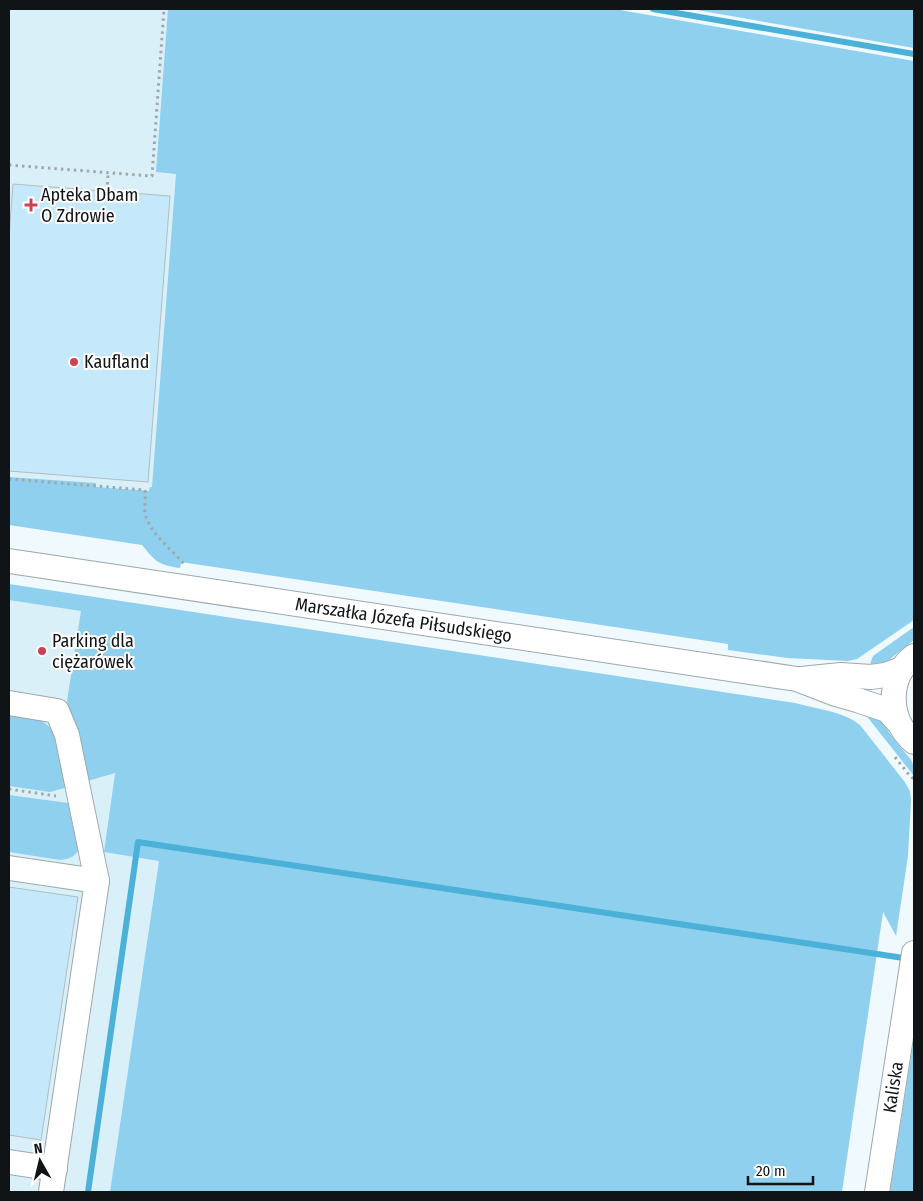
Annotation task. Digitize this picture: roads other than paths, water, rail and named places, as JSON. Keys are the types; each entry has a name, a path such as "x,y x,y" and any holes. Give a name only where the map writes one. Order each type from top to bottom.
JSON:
{"street":[{"name":"Marszałka Józefa Piłsudskiego","path":"9,561 797,679 887,710 897,721"},
{"name":"Marszałka Józefa Piłsudskiego","path":"797,679 841,675 871,677 908,663"},
{"path":"908,663 897,679 893,700 897,721 907,736 914,742"},
{"path":"9,703 56,711 66,735 97,881 51,1192"},
{"path":"9,868 97,881"},
{"name":"Kaliska","path":"878,1192 914,953"},
{"path":"9,1162 55,1169"}],"waterway":[{"path":"653,9 914,54"},
{"path":"88,1192 138,842 910,959"}],"place":[{"name":"Apteka Dbam O Zdrowie","path":"31,205"},
{"name":"Kaufland","path":"74,362"},
{"name":"Parking dla ciężarówek","path":"42,651"}]}
